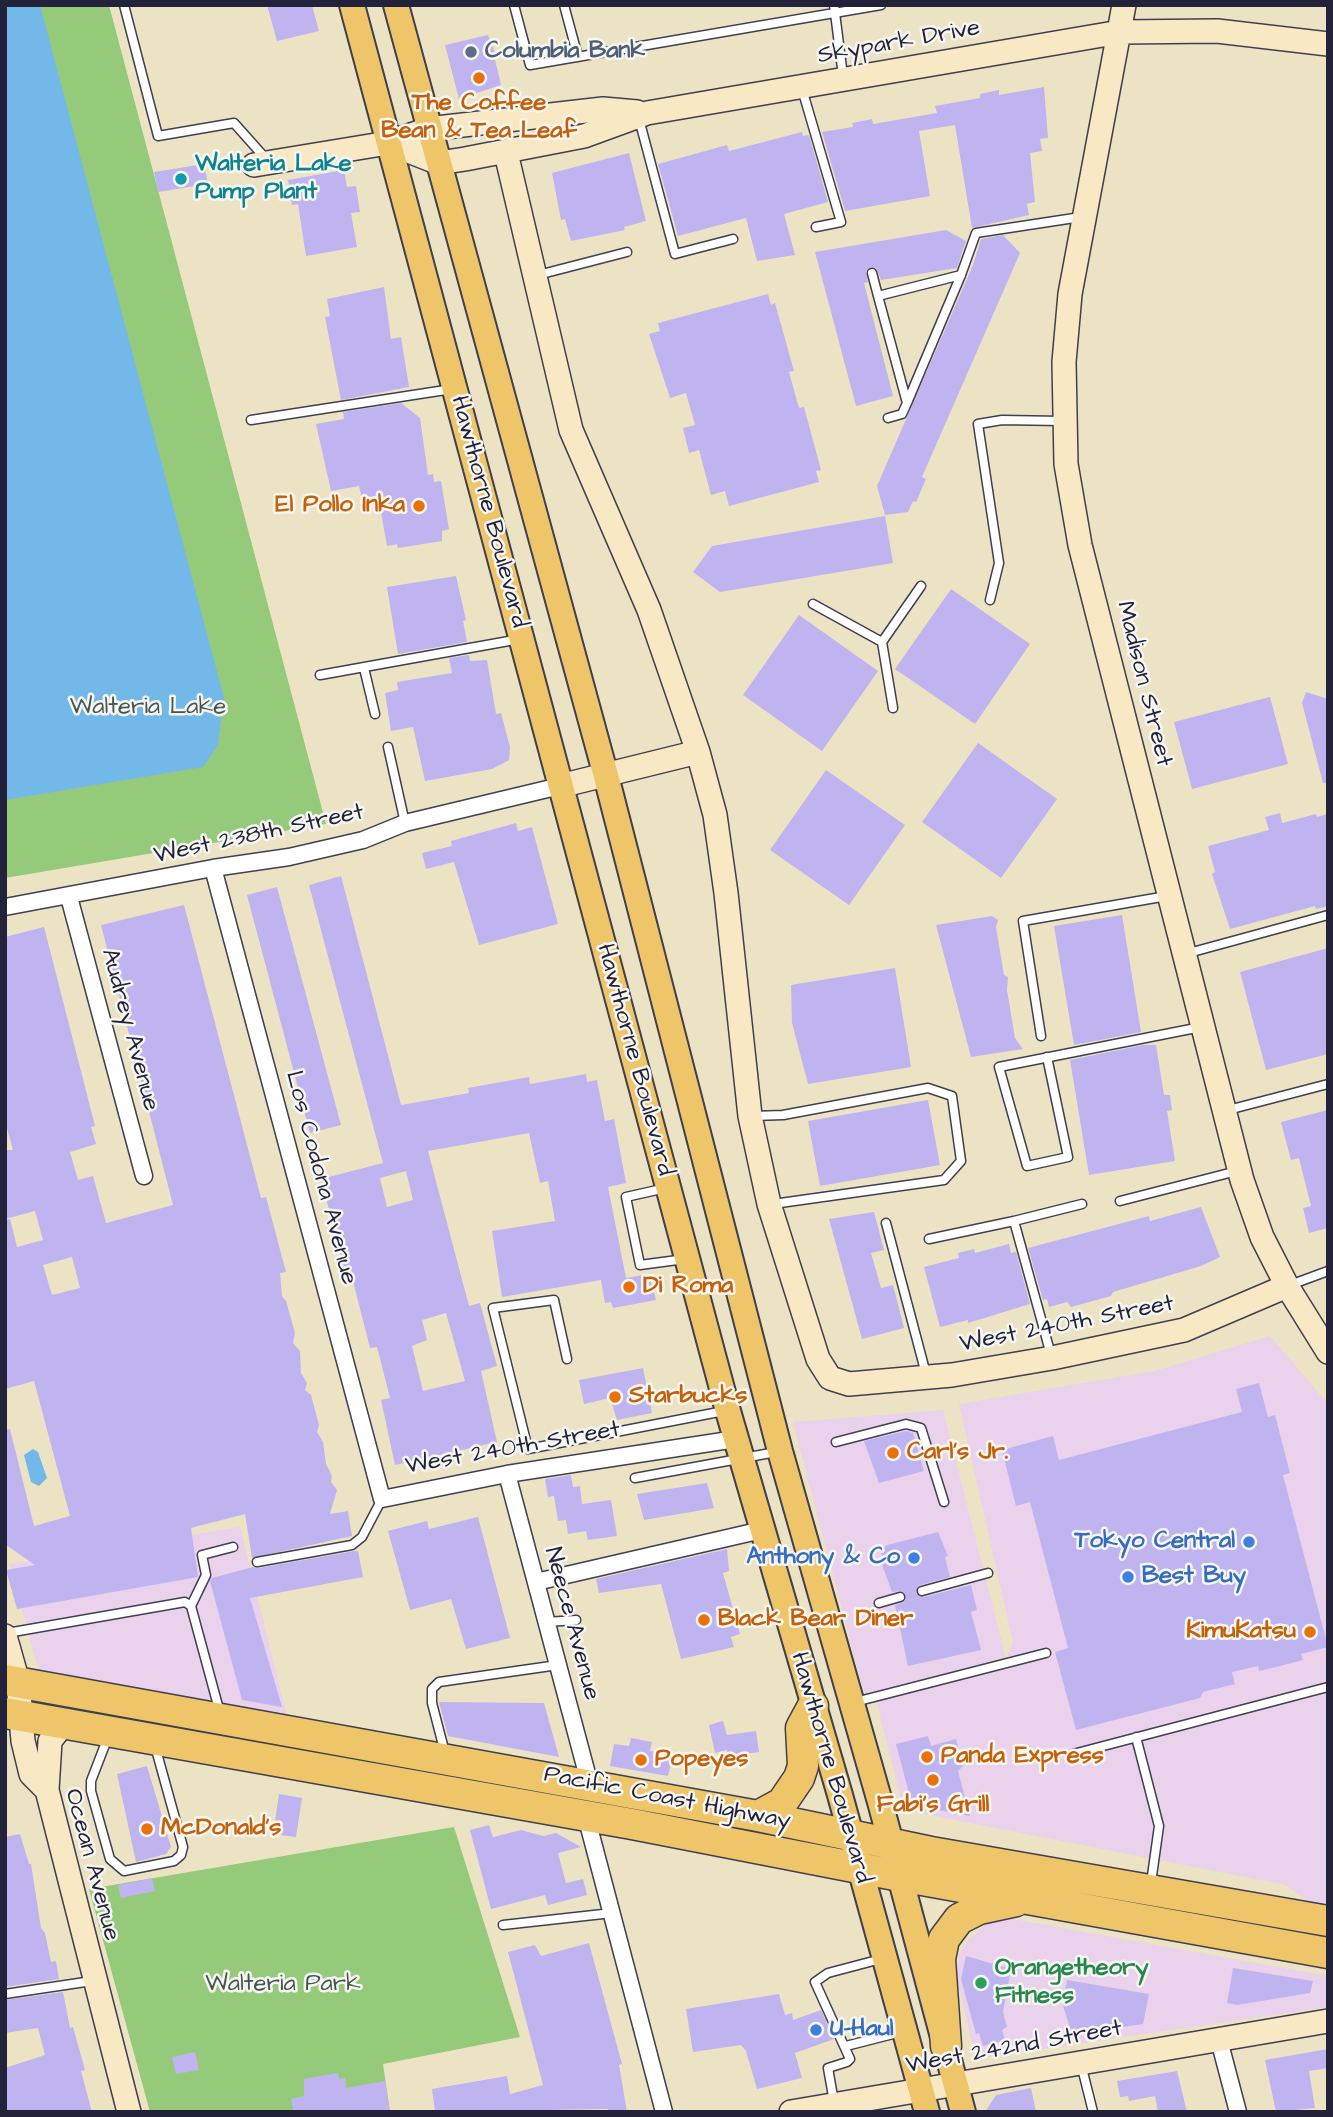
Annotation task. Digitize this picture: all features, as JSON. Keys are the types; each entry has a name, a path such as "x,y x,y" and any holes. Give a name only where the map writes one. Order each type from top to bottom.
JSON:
{"highway":[{"name":"Pacific Coast Highway","path":"11,1681 590,1784 891,1844 1328,1921"},
{"path":"758,1816 782,1803 799,1779 803,1766 801,1728 813,1706"},
{"name":"Pacific Coast Highway","path":"13,1715 586,1816 900,1877 1328,1953"},
{"path":"946,2046 940,1959 944,1939 958,1919 979,1909 1029,1900"},
{"path":"1283,1944 1306,1935 1328,1937"}],"main road":[{"name":"Hawthorne Boulevard","path":"352,5 738,1448 851,1836 924,2101"},
{"name":"Hawthorne Boulevard","path":"396,5 606,776 780,1451 852,1703 963,2112"}],"street":[{"name":"Madison Street","path":"1124,5 1070,294 1064,362 1066,464 1080,545 1240,1170 1262,1237 1287,1286 1328,1352"},
{"name":"Skypark Drive","path":"388,143 439,163 506,153 584,135 643,115 1119,32 1217,32 1328,44"},
{"name":"Skypark Drive","path":"388,143 428,129 603,109 643,115"},
{"path":"261,164 388,143"},
{"path":"506,153 571,430 649,610 698,752 715,815 750,1116 769,1204"},
{"path":"560,786 698,752"},
{"name":"West 238th Street","path":"5,907 213,868 289,857 350,843 405,823 560,786"},
{"name":"Los Codona Avenue","path":"213,868 382,1499"},
{"name":"Audrey Avenue","path":"69,897 144,1175"},
{"name":"West 240th Street","path":"769,1204 818,1359 830,1378 849,1384 927,1377 1052,1358 1184,1329 1287,1286"},
{"name":"West 240th Street","path":"382,1499 507,1474 738,1448"},
{"name":"Neece Avenue","path":"507,1474 590,1784"},
{"path":"536,1582 762,1530"},
{"name":"Ocean Avenue","path":"5,1634 13,1715 31,1774 47,1790 129,2112"},
{"path":"47,1790 50,1741 64,1723"},
{"path":"586,1816 664,2112"},
{"name":"West 242nd Street","path":"813,2109 924,2101 956,2084 1328,2021"},
{"path":"1219,2040 1238,2112"}],"lane":[{"path":"124,5 158,136 234,123 261,164"},
{"path":"514,5 530,65 834,9 881,5"},
{"path":"564,5 578,57"},
{"path":"834,9 843,79"},
{"path":"801,86 841,222 816,227"},
{"path":"643,115 675,254 733,239"},
{"path":"888,418 902,414 976,233 1084,217"},
{"path":"535,276 626,252"},
{"path":"872,273 906,403"},
{"path":"878,296 961,275"},
{"path":"251,420 454,388"},
{"path":"990,600 999,563 978,424 1002,420 1065,421"},
{"path":"893,708 882,642 921,586"},
{"path":"813,604 882,642"},
{"path":"320,676 522,639"},
{"path":"364,668 375,714"},
{"path":"388,747 405,823"},
{"path":"1041,1035 1023,921 1170,896"},
{"path":"1185,954 1328,915"},
{"path":"1047,1058 1068,1157 1027,1166 999,1067 1203,1027"},
{"path":"1225,1111 1328,1084"},
{"path":"750,1116 783,1115 928,1088 952,1096 961,1161 944,1180 769,1204"},
{"path":"1120,1201 1240,1170"},
{"path":"668,1188 626,1196 640,1265 688,1259"},
{"path":"929,1239 1082,1204"},
{"path":"1014,1221 1052,1358"},
{"path":"886,1223 927,1377"},
{"path":"1287,1286 1328,1271"},
{"path":"567,1359 554,1300 493,1308 528,1449 728,1411"},
{"path":"836,1442 906,1424 915,1425 925,1434 944,1502"},
{"path":"635,1478 738,1448 780,1451"},
{"path":"257,1562 352,1545 362,1537 382,1499"},
{"path":"222,1719 191,1606 206,1575 202,1555 233,1547"},
{"path":"922,1591 988,1573"},
{"path":"879,1603 900,1597"},
{"path":"5,1634 184,1602 191,1606"},
{"path":"547,1622 576,1620"},
{"path":"852,1703 1046,1653"},
{"path":"447,1759 432,1703 432,1689 439,1682 558,1665"},
{"path":"1073,1754 1328,1687"},
{"path":"110,1731 91,1781 91,1791 110,1859 124,1871 174,1861 181,1855 183,1847 153,1739"},
{"path":"1136,1737 1159,1826 1149,1889"},
{"path":"503,1925 612,1913"},
{"path":"813,2109 828,2068 849,2059 846,2046 815,1982 828,1973 884,1958"},
{"path":"5,1994 95,1980"},
{"path":"846,2046 905,2031"},
{"path":"1080,2063 1093,2112"}],"shaded area":[{"path":"1270,1336 1328,1404 1328,1908 1314,1906 1286,1885 914,1812 907,1807 901,1799 876,1700 865,1697 793,1422 943,1410 1006,1659 1013,1642 959,1404 1155,1371"},
{"path":"240,1527 287,1716 39,1672 10,1564"},
{"path":"996,1916 1328,1976 1328,2007 988,2057 975,2050 957,1977 959,1955 968,1940"}],"green space":[{"name":"Walteria Lake","path":"5,5 109,5 326,824 5,878"},
{"name":"Walteria Park","path":"454,1827 520,2037 383,2064 390,2112 150,2112 89,1889"}],"water":[{"name":"Walteria Lake","path":"5,5 40,5 224,698 218,745 203,767 5,800"},
{"path":"33,1449 38,1452 47,1478 39,1486 31,1482 24,1455"}],"building":[{"path":"267,5 312,5 319,31 277,41"},
{"path":"488,35 496,55 501,85 459,99 445,45"},
{"path":"1044,87 1048,138 1040,139 1042,151 1030,153 1035,202 1027,204 1029,215 972,228 955,125 919,131 930,196 845,211 822,132 853,127 852,123 872,119 873,124 937,113 935,106 980,98 980,94 999,90 999,95"},
{"path":"802,132 803,136 809,135 828,202 784,214 795,255 757,261 746,218 678,236 658,164 727,145 729,151"},
{"path":"629,153 646,221 624,227 625,230 571,241 565,219 561,220 552,173"},
{"name":"Walteria Lake Pump Plant","path":"204,164 208,184 158,192 154,172"},
{"path":"344,170 347,187 356,186 360,212 351,213 357,247 306,256 298,204 292,205 288,180"},
{"path":"946,230 966,241 957,268 881,280 876,268 871,267 866,271 868,282 864,283 893,396 856,406 815,252"},
{"path":"1003,235 1020,253 922,477 926,479 916,502 913,501 908,512 885,515 877,486 973,265 981,239"},
{"path":"384,287 391,339 401,337 409,387 341,400 325,317 330,316 327,299"},
{"path":"768,294 771,305 775,303 794,371 789,372 799,408 804,407 821,470 816,471 819,482 729,506 725,491 711,495 699,450 689,453 683,428 695,425 686,393 670,398 649,334 660,331 658,323"},
{"path":"401,403 420,418 428,475 433,474 434,482 441,481 449,529 442,531 442,541 398,548 397,544 387,546 378,496 362,499 359,486 331,491 316,424 344,419 343,412"},
{"path":"885,516 893,563 720,592 693,572 712,546"},
{"path":"456,576 466,620 463,621 467,642 398,654 387,587"},
{"path":"951,589 1030,644 975,724 895,669"},
{"path":"799,615 878,671 822,751 743,695"},
{"path":"469,655 470,661 487,660 496,714 501,713 510,747 509,760 492,769 425,781 413,727 391,731 385,693 398,690 397,682 452,673 449,658"},
{"path":"1306,692 1328,699 1328,783 1323,783 1302,703"},
{"path":"1270,697 1288,764 1192,789 1174,722"},
{"path":"978,743 1057,799 1001,878 922,822"},
{"path":"826,770 905,825 849,905 770,850"},
{"path":"1280,813 1282,823 1316,814 1317,817 1328,814 1328,906 1316,909 1315,906 1230,929 1212,874 1215,872 1208,846 1269,830 1265,817"},
{"path":"516,823 518,831 532,827 558,924 479,945 454,862 426,869 422,853 452,846 451,841"},
{"path":"341,876 401,1105 469,1093 468,1088 529,1077 530,1084 586,1074 587,1082 597,1080 605,1121 614,1119 626,1183 608,1187 626,1278 649,1274 656,1300 613,1308 611,1302 605,1303 601,1280 502,1297 492,1231 555,1221 548,1181 540,1183 529,1133 428,1151 469,1306 480,1303 497,1366 481,1371 497,1442 395,1465 381,1400 390,1398 377,1347 370,1348 352,1277 347,1279 321,1179 383,1163 309,885","holes":["406,1171 413,1200 387,1207 380,1178","446,1313 465,1381 423,1391 412,1346 427,1340 422,1320"]},
{"path":"277,887 341,1125 310,1133 247,895"},
{"path":"184,905 261,1198 266,1197 286,1272 280,1273 282,1296 286,1301 295,1333 293,1343 300,1351 301,1373 307,1383 305,1390 311,1395 319,1425 317,1432 323,1442 326,1464 332,1476 331,1482 337,1490 330,1514 348,1511 352,1536 252,1558 245,1514 191,1528 198,1577 17,1609 6,1570 35,1565 6,1545 5,1430 10,1429 34,1526 70,1516 34,1381 5,1389 5,1220 10,1219 17,1247 43,1240 35,1211 5,1219 5,1150 13,1150 5,1121 5,937 44,927 95,1126 91,1127 96,1144 70,1152 78,1180 93,1176 106,1223 173,1205 101,925","holes":["72,1257 80,1288 52,1295 43,1265"]},
{"path":"1122,915 1141,1032 1074,1045 1054,926"},
{"path":"992,916 998,920 996,927 1004,975 1008,977 1007,990 1015,1038 1023,1049 971,1057 936,925"},
{"path":"1328,948 1328,1054 1266,1070 1240,972"},
{"path":"895,968 911,1067 808,1084 792,1023 791,985"},
{"path":"1143,1045 1156,1045 1164,1095 1170,1095 1172,1110 1167,1111 1175,1161 1089,1175 1070,1060"},
{"path":"928,1100 940,1165 820,1186 808,1121"},
{"path":"1328,1110 1328,1228 1309,1233 1303,1208 1311,1206 1299,1158 1291,1160 1281,1122"},
{"path":"1201,1207 1220,1257 1201,1266 1071,1307 1067,1302 1049,1307 1047,1299 1043,1300 1028,1248 1149,1216 1150,1221"},
{"path":"874,1212 884,1250 871,1253 881,1288 893,1285 904,1328 862,1339 829,1219"},
{"path":"1009,1244 1011,1253 1016,1252 1030,1304 968,1323 968,1320 940,1327 924,1267 959,1258 958,1253 974,1249 975,1253"},
{"name":"Starbucks","path":"643,1368 652,1413 617,1420 610,1398 584,1404 579,1380"},
{"name":"Best Buy","path":"1259,1383 1268,1417 1275,1415 1290,1473 1283,1475 1328,1647 1301,1654 1303,1660 1280,1666 1259,1671 1258,1666 1232,1672 1235,1684 1203,1692 1200,1698 1076,1730 1055,1652 1068,1648 1030,1502 1016,1506 1002,1450 1053,1436 1059,1460 1242,1412 1236,1389"},
{"name":"Carl's Jr.","path":"906,1431 913,1433 924,1471 879,1483 864,1441"},
{"path":"571,1475 573,1487 580,1486 582,1504 611,1500 617,1536 588,1540 586,1531 568,1534 566,1520 558,1521 554,1496 548,1497 545,1479"},
{"path":"707,1483 714,1508 644,1520 637,1494"},
{"path":"478,1517 510,1638 466,1649 451,1599 410,1610 388,1531 427,1521 429,1529"},
{"path":"938,1532 948,1556 945,1557 950,1577 920,1585 916,1593 924,1597 971,1585 977,1610 971,1612 981,1650 908,1666 895,1605 904,1602 906,1596 901,1591 892,1592 880,1559 883,1559 880,1547"},
{"path":"727,1549 729,1571 723,1573 740,1634 731,1637 734,1647 681,1659 661,1584 599,1593 596,1579"},
{"path":"358,1551 363,1577 250,1598 282,1707 242,1700 210,1581 212,1578 253,1567"},
{"path":"439,1702 544,1703 559,1757 448,1736"},
{"path":"723,1721 727,1735 756,1731 759,1752 728,1756 727,1750 715,1753 709,1725"},
{"path":"928,1736 931,1746 956,1739 963,1766 958,1771 970,1816 912,1805 896,1744"},
{"name":"Popeyes","path":"631,1738 652,1742 650,1751 673,1754 668,1776 610,1766 614,1744 629,1746"},
{"name":"McDonald's","path":"147,1766 171,1847 166,1854 136,1862 117,1774"},
{"path":"279,1794 302,1798 296,1837 273,1834"},
{"path":"489,1825 493,1837 521,1830 543,1836 556,1833 581,1847 558,1853 566,1883 583,1879 587,1895 548,1905 545,1895 491,1909 470,1830"},
{"path":"20,1834 31,1864 41,1928 45,1933 51,1962 56,1961 59,1979 5,1987 5,1837"},
{"path":"152,1878 155,1891 121,1898 118,1885"},
{"path":"589,1943 622,2064 619,2065 627,2112 608,2112 608,2109 435,2112 432,2089 507,2076 510,2094 543,2085 508,1952 535,1945 541,1956"},
{"path":"966,1956 1011,1969 1003,2012 1007,2027 1002,2030 1005,2040 983,2046 979,2033 976,2034 961,1979"},
{"path":"1233,1968 1313,1981 1310,1993 1237,2005 1227,2003"},
{"path":"1067,1980 1149,1994 1143,2024 1080,2034 1071,2032 1063,2005"},
{"path":"63,1992 70,2028 73,2027 85,2070 81,2071 92,2112 5,2112 5,2068 45,2055 38,2028 5,2033 5,2000"},
{"path":"779,1994 785,2015 792,2013 793,2020 821,2010 834,2039 795,2053 802,2078 757,2089 746,2051 741,2045 693,2052 686,2009"},
{"path":"1328,2049 1328,2068 1309,2071 1315,2108 1276,2112 1265,2060"},
{"path":"195,2052 199,2070 176,2074 172,2057"},
{"path":"1177,2071 1187,2112 1158,2112 1155,2096 1129,2101 1128,2096 1120,2097 1117,2081"},
{"path":"338,2073 339,2079 345,2078 346,2088 385,2081 390,2112 294,2112 291,2099 304,2096 304,2079"},
{"path":"1031,2088 1036,2112 985,2112 996,2095"}],"place":[{"name":"Columbia Bank","path":"471,52"},
{"name":"The Coffee Bean & Tea Leaf","path":"479,78"},
{"name":"Walteria Lake Pump Plant","path":"181,179"},
{"name":"El Pollo Inka","path":"419,506"},
{"name":"Di Roma","path":"629,1287"},
{"name":"Starbucks","path":"615,1397"},
{"name":"Carl's Jr.","path":"893,1453"},
{"name":"Tokyo Central","path":"1249,1542"},
{"name":"Anthony & Co","path":"914,1558"},
{"name":"Best Buy","path":"1128,1577"},
{"name":"Black Bear Diner","path":"704,1620"},
{"name":"KimuKatsu","path":"1310,1632"},
{"name":"Panda Express","path":"927,1757"},
{"name":"Popeyes","path":"641,1760"},
{"name":"Fabi's Grill","path":"933,1780"},
{"name":"McDonald's","path":"147,1829"},
{"name":"Orangetheory Fitness","path":"981,1983"},
{"name":"U-Haul","path":"816,2030"}]}
